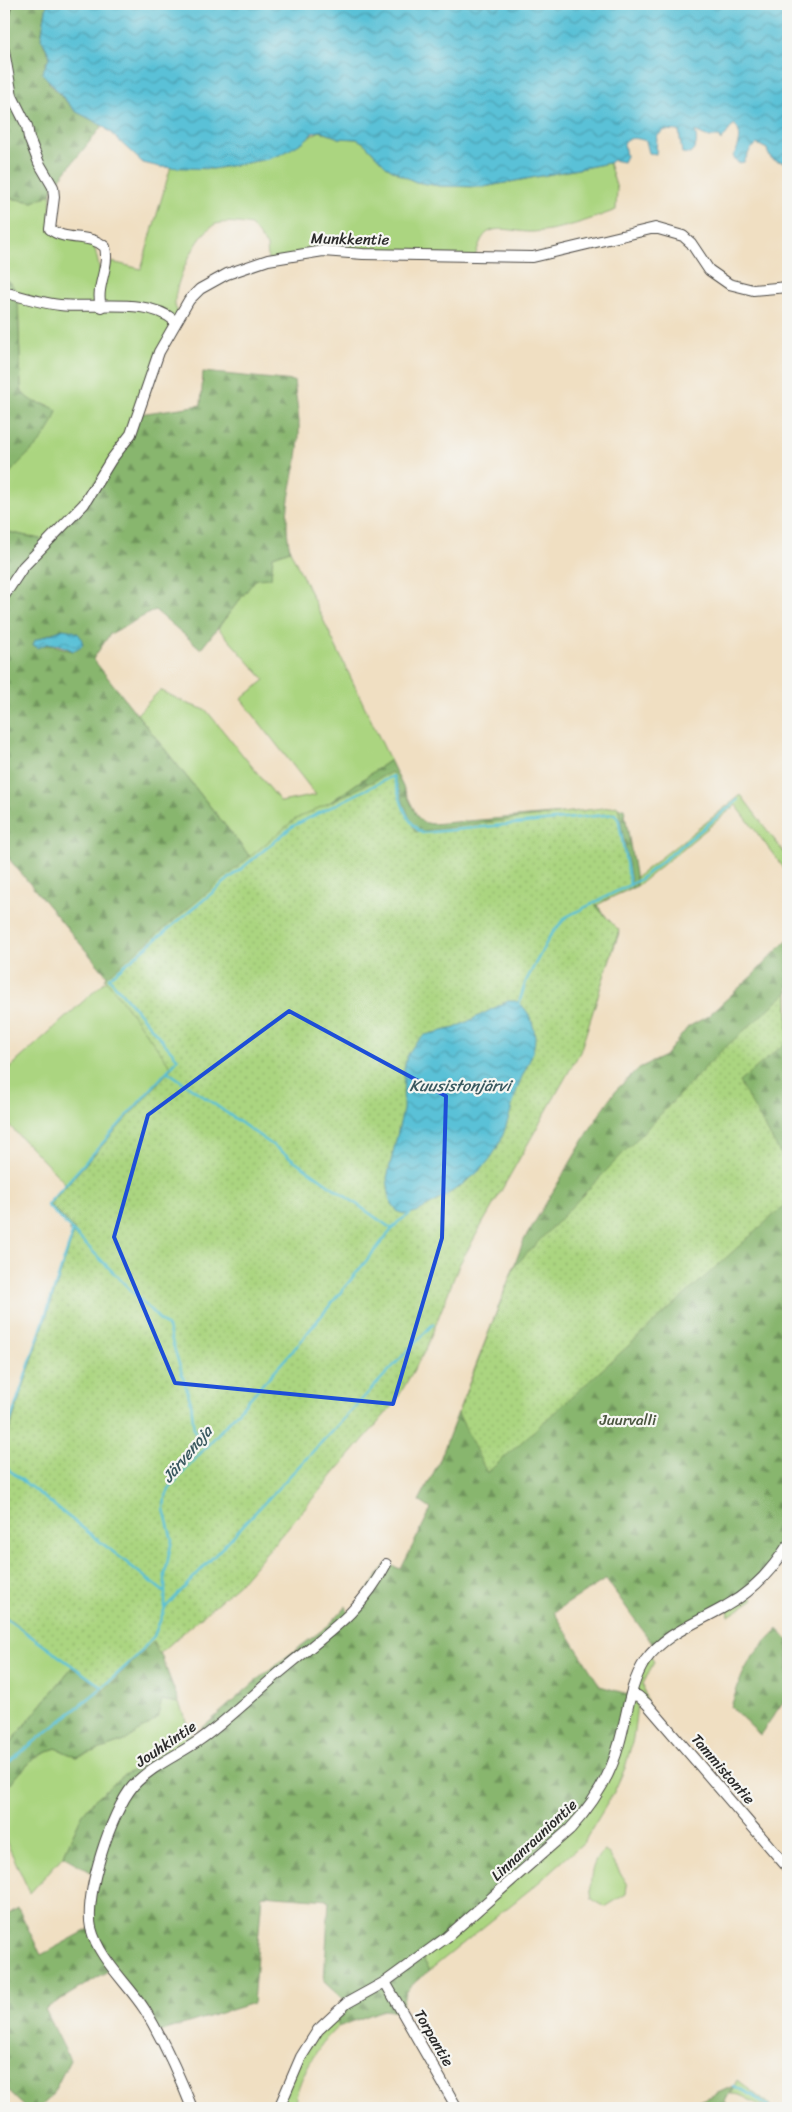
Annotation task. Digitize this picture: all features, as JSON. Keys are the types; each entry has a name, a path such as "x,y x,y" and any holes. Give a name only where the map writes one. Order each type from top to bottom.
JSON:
{"street":[{"path":"4,14 6,4"},
{"path":"4,50 12,96 28,126 29,138 39,163 53,187 54,197 50,229 60,235 93,240 105,247 106,262 99,294 101,307"},
{"name":"Munkkentie","path":"4,596 22,567 84,504 111,460 131,434 159,352 175,321 195,294 217,278 249,266 309,252 338,251 363,254 533,257 654,228 683,236 694,247 709,270 729,284 765,290 788,287"},
{"path":"4,292 59,305 150,308 168,314 175,321"},
{"name":"Linnanrauniontie","path":"278,2108 301,2057 318,2030 348,2003 385,1982 470,1918 550,1848 587,1811 600,1791 611,1768 638,1673 661,1643 677,1632 728,1606 748,1592 776,1564 788,1545"},
{"name":"Jouhkintie","path":"192,2108 145,2010 105,1957 91,1928 90,1908 92,1891 110,1830 120,1804 134,1785 154,1768 226,1721 280,1672 333,1631 363,1601 376,1584 386,1564"},
{"name":"Tammistontie","path":"631,1695 647,1704 788,1868"},
{"name":"Torpantie","path":"385,1982 457,2108"}],"highlighted area":[{"path":"289,1011 446,1096 442,1238 393,1404 175,1383 114,1237 148,1115"}],"green space":[{"path":"4,4 47,4 41,38 50,57 45,64 49,83 75,111 103,125 53,187 51,194 33,202 4,197"},
{"path":"320,131 339,138 357,139 364,143 386,166 403,176 416,182 439,186 484,187 609,163 617,189 616,210 586,221 554,229 533,232 500,229 490,231 482,239 475,257 338,251 268,260 267,246 251,225 229,222 216,224 202,237 182,272 175,295 175,305 179,315 139,414 105,470 48,541 9,532 4,523 4,481 49,405 29,399 21,389 18,299 4,277 4,197 33,202 51,194 50,229 93,240 102,280 112,262 141,269 171,166 213,169 268,159"},
{"path":"4,277 13,286 18,299 21,389 28,398 57,410 48,432 4,481"},
{"path":"203,372 294,381 299,435 288,505 287,534 290,550 273,556 271,578 256,579 201,649 155,610 110,634 93,659 255,863 325,806 390,760 417,816 422,822 432,824 624,808 637,886 596,904 619,933 579,1046 154,1636 179,1703 162,1700 157,1719 125,1741 76,1757 56,1748 34,1758 4,1790 4,1751 73,1666 4,1617 4,1440 71,1239 71,1234 66,1224 47,1205 177,1059 4,853 4,520 9,532 48,541 75,515 139,414 201,405","holes":["54,632 73,651 36,640"]},
{"path":"290,550 390,760 325,806 255,863 137,714 160,690 188,704 206,710 281,802 316,795 241,699 265,680 218,628 273,556"},
{"path":"392,772 415,832 618,806 632,887 595,906 619,930 580,1052 459,1265 426,1349 394,1404 240,1583 159,1654 153,1642 104,1690 4,1615 4,1447 75,1230 50,1204 172,1068 105,978 294,820"},
{"path":"741,795 788,858 788,874 736,805 637,886 635,878"},
{"name":"Juurvalli","path":"788,939 788,1545 762,1579 656,1649 606,1579 554,1612 600,1686 631,1695 619,1745 587,1811 421,1957 430,1970 414,1983 406,1993 402,2012 383,2010 338,2027 337,2012 347,2003 324,1982 329,1900 262,1895 253,2003 156,2033 113,1968 45,2009 70,2060 52,2095 40,2108 26,2108 4,2087 4,1917 18,1908 41,1955 91,1928 96,1875 63,1856 82,1815 94,1800 123,1776 192,1737 265,1673 329,1625 346,1606 349,1616 386,1564 401,1569 431,1509 419,1501 439,1462 524,1240 595,1121 616,1090 639,1068 665,1056 688,1027 708,1016 753,975"},
{"path":"109,978 178,1059 66,1184 4,1120 4,1073"},
{"path":"788,992 788,1041 739,1082 788,1167 788,1202 487,1473 458,1413 514,1267 721,1051"},
{"path":"747,1592 754,1599 729,1616 728,1606"},
{"path":"4,1617 73,1666 4,1751"},
{"path":"778,1629 788,1640 788,1695 760,1735 731,1707 748,1664"},
{"path":"650,1655 654,1662 643,1684 647,1704 638,1697 633,1739 625,1768 613,1794 584,1842 538,1883 430,1970 421,1956 631,1695"},
{"path":"161,1700 179,1703 192,1737 123,1776 82,1815 63,1856 30,1893 4,1837 4,1790 34,1758 56,1748 76,1757 125,1741"},
{"path":"604,1851 609,1854 627,1885 626,1894 605,1907 592,1899 591,1887 593,1867 599,1855"},
{"path":"337,2012 338,2027 323,2043 309,2064 299,2087 295,2108 279,2108 301,2057"},
{"path":"737,2080 771,2108 761,2106 736,2094 730,2094"},
{"path":"733,2086 725,2102 729,2108 685,2108"}],"water":[{"path":"47,4 788,4 788,162 774,160 767,149 757,144 750,150 744,162 738,163 733,156 739,144 739,131 734,124 721,141 720,137 708,137 695,131 696,146 690,154 682,153 679,131 665,130 657,136 656,154 649,153 646,141 629,139 624,144 626,156 623,162 613,160 609,163 484,187 439,186 416,182 386,166 364,143 357,139 339,138 320,131 314,132 303,142 282,154 268,159 213,169 160,167 143,163 103,126 75,111 42,73 50,56 41,38"},
{"path":"63,629 77,633 81,637 83,645 73,651 56,644 47,644 38,648 33,645 35,640"},
{"name":"Kuusistonjärvi","path":"508,1001 516,1001 530,1016 535,1044 532,1056 519,1084 506,1128 496,1149 477,1173 448,1194 416,1212 405,1214 398,1212 390,1201 387,1178 403,1110 404,1069 407,1056 414,1045 425,1035 455,1028"}],"waterway":[{"path":"205,1448 194,1430 191,1403 168,1328 47,1205 178,1059 109,978 293,826 393,776 407,815 422,833 615,814 619,821 630,885"},
{"path":"519,1003 526,981 550,936 566,917 639,880 738,800"},
{"path":"167,1071 392,1229"},
{"name":"Järvenoja","path":"4,1766 103,1687 136,1657 154,1636 165,1608 165,1574 172,1540 164,1509 165,1498 171,1486 295,1348 398,1222 410,1214"},
{"path":"4,1440 71,1239 71,1231"},
{"path":"165,1608 433,1324"},
{"path":"4,1466 164,1592"},
{"path":"4,1617 102,1687"},
{"path":"733,2086 754,2096 769,2108"}]}
